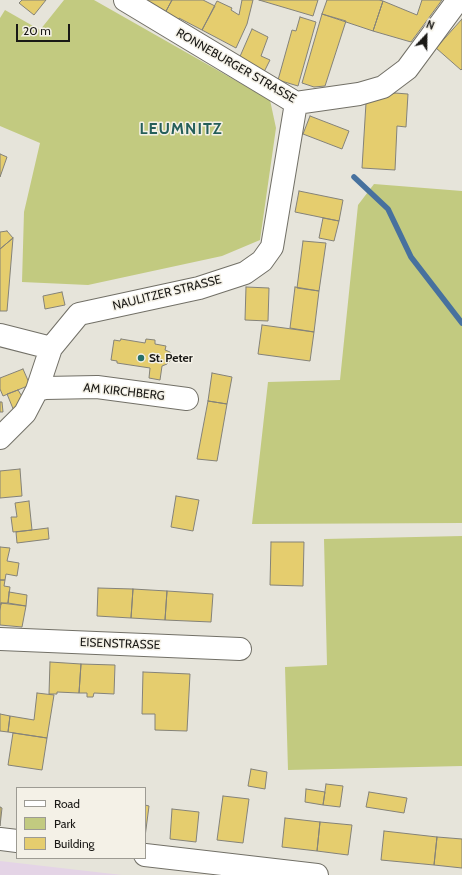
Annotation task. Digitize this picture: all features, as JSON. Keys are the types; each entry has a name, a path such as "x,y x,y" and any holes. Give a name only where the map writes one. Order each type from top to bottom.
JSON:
{"street":[{"name":"RONNEBURGER STRASSE","path":"125,0 296,103 359,94 383,87 407,69 458,0"},
{"name":"NAULITZER STRASSE","path":"0,438 25,413 37,390 51,348 79,314 200,288 245,273 262,261 272,247 296,103"},
{"path":"0,335 51,348"},
{"name":"AM KIRCHBERG","path":"37,390 45,388 97,387 188,399"},
{"name":"EISENSTRASSE","path":"0,639 240,649"},
{"path":"0,839 16,841"},
{"path":"146,856 317,875"}],"shaded area":[{"path":"0,861 122,875 0,875"}],"green space":[{"path":"64,0 94,0 270,100 276,128 260,240 222,256 88,285 22,282 24,212 40,143 0,126 0,18 5,10 40,30"},
{"path":"374,184 462,191 462,523 252,524 268,382 340,380 358,205"},
{"path":"462,536 462,766 288,770 285,667 327,665 324,539"}],"building":[{"path":"22,0 46,0 34,15 19,3"},
{"path":"140,0 172,0 165,13"},
{"path":"172,0 203,0 215,6 202,30 179,18 178,20 165,13"},
{"path":"242,0 253,0 247,24 236,48 202,30 217,1 232,8 231,10 239,15"},
{"path":"259,0 318,0 313,16"},
{"path":"327,0 383,1 373,31 322,14"},
{"path":"422,0 442,0 411,42 373,31 383,1 417,15"},
{"path":"322,14 346,21 325,86 314,87 302,83"},
{"path":"300,17 316,22 298,86 278,80 292,30 296,31"},
{"path":"462,19 462,69 461,70 436,48"},
{"path":"252,29 268,37 261,56 270,60 264,72 238,61"},
{"path":"395,93 408,94 406,127 397,126 395,170 362,168 366,103"},
{"path":"310,116 349,131 342,149 303,134"},
{"path":"0,154 7,157 0,177"},
{"path":"299,191 343,200 339,221 295,212"},
{"path":"323,218 339,221 334,241 319,238"},
{"path":"7,231 13,238 0,249 0,232"},
{"path":"13,238 7,311 0,311 0,249"},
{"path":"303,241 326,243 319,291 297,288"},
{"path":"246,287 269,288 268,321 245,320"},
{"path":"295,287 319,291 314,332 290,328"},
{"path":"62,292 65,305 45,309 43,296"},
{"path":"262,325 314,332 310,361 258,354"},
{"name":"St. Peter","path":"121,339 145,343 146,339 155,340 155,344 166,346 165,350 170,352 172,357 167,364 162,366 160,380 149,378 150,368 117,363 117,361 111,360 114,340 120,341"},
{"path":"23,369 30,385 3,396 0,389 0,378"},
{"path":"212,373 232,377 227,404 208,401"},
{"path":"18,390 23,398 14,411 7,394"},
{"path":"208,401 227,404 217,461 197,459"},
{"path":"0,402 2,402 3,412 0,412"},
{"path":"20,469 22,496 0,498 0,471"},
{"path":"176,496 199,500 193,531 171,527"},
{"path":"29,501 32,530 13,532 11,517 17,517 15,503"},
{"path":"48,528 49,539 17,543 16,532"},
{"path":"271,542 304,542 303,586 270,585"},
{"path":"0,547 10,548 7,561 19,563 17,576 6,574 5,580 0,580"},
{"path":"0,580 5,580 4,586 10,587 8,603 1,603 1,605 0,605"},
{"path":"98,588 133,589 131,618 97,616"},
{"path":"133,589 167,591 165,620 131,618"},
{"path":"167,591 213,594 211,622 165,620"},
{"path":"9,592 27,595 26,606 8,603"},
{"path":"1,603 26,606 22,627 0,625"},
{"path":"50,662 81,664 79,693 57,692 57,694 49,694"},
{"path":"81,664 115,665 114,694 94,693 93,697 87,697 87,693 79,693"},
{"path":"143,672 190,674 187,731 155,730 155,714 142,714"},
{"path":"37,693 54,695 47,738 8,732 10,716 34,720"},
{"path":"0,714 10,716 8,732 0,731"},
{"path":"13,733 47,738 42,770 8,765"},
{"path":"251,769 267,772 265,789 248,786"},
{"path":"326,784 343,786 340,807 323,805"},
{"path":"306,789 325,792 323,805 305,802"},
{"path":"369,792 407,798 404,813 366,807"},
{"path":"223,796 249,799 243,843 217,840"},
{"path":"146,805 149,806 146,829"},
{"path":"0,807 2,808 0,826"},
{"path":"172,809 199,812 196,842 170,839"},
{"path":"285,818 320,822 317,851 282,847"},
{"path":"320,822 352,825 348,855 317,851"},
{"path":"384,831 437,837 434,865 381,860"},
{"path":"437,837 462,839 462,868 434,865"}],"waterway":[{"path":"354,177 388,209 411,257 462,323"}],"place":[{"name":"St. Peter","path":"141,358"}],"district":[{"name":"LEUMNITZ","path":"181,129"}]}
